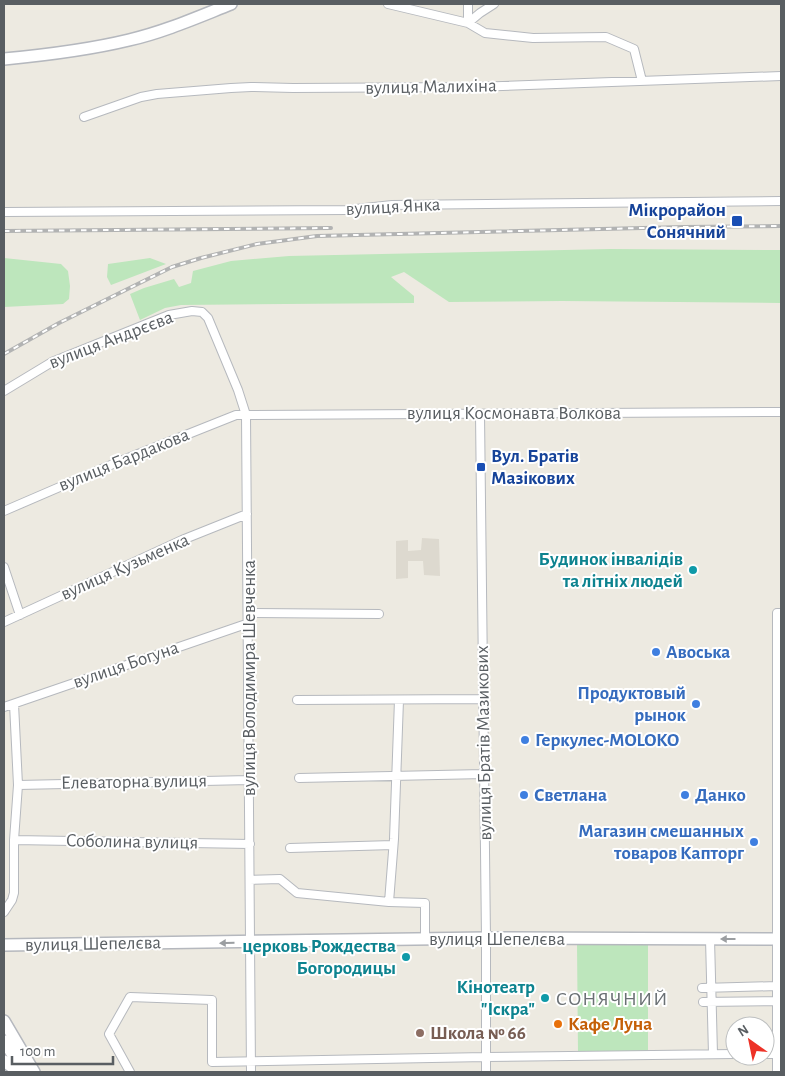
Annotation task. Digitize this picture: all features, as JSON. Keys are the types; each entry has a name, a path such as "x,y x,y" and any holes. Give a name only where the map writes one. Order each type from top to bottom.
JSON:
{"street":[{"path":"4,59 68,52 130,40 161,31 231,4"},
{"path":"388,4 468,23 486,33 533,38 606,37 634,49 642,81"},
{"path":"468,4 468,23"},
{"path":"468,23 494,4"},
{"name":"вулиця Малихіна","path":"84,117 141,97 170,92 251,87 473,87 781,76"},
{"name":"вулиця Янка","path":"4,212 346,210 392,205 781,201"},
{"name":"вулиця Андрєєва","path":"4,391 52,362 163,318 192,311 202,312 208,318 246,414"},
{"name":"вулиця Космонавта Волкова","path":"246,414 781,412"},
{"name":"вулиця Бардакова","path":"4,510 228,418 246,414"},
{"name":"вулиця Володимира Шевченка","path":"246,414 251,1072"},
{"name":"вулиця Братів Мазикових","path":"480,414 486,1072"},
{"name":"вулиця Кузьменка","path":"4,622 182,540 247,514"},
{"path":"4,567 20,615"},
{"path":"248,613 379,614"},
{"path":"777,1072 779,1054 777,986 779,940 779,613"},
{"name":"вулиця Богуна","path":"4,707 248,623"},
{"path":"297,700 483,699"},
{"path":"389,902 399,700"},
{"path":"4,912 14,893 14,840 18,785 14,704"},
{"path":"299,778 484,774"},
{"name":"Елеваторна вулиця","path":"18,785 250,780"},
{"name":"Соболина вулиця","path":"14,840 250,844"},
{"path":"290,848 393,845"},
{"path":"250,880 280,879 297,893 389,902 425,903 425,939"},
{"name":"вулиця Шепелєва","path":"4,945 486,938 779,940"},
{"path":"710,939 713,1054"},
{"path":"702,988 777,986"},
{"path":"130,1072 109,1034 130,997 212,1000 212,1062 725,1054"},
{"path":"703,1002 777,1001"},
{"path":"4,1021 34,1072"},
{"path":"4,1041 24,1072"},
{"path":"4,1061 19,1072"}],"shaded area":[{"path":"422,538 439,539 440,576 424,575 423,561 408,561 408,578 396,579 396,541 408,540 408,551 421,550"}],"green space":[{"path":"610,249 781,250 781,303 449,302 404,272 391,277 414,296 414,303 181,305 165,308 140,320 130,294 174,279 179,287 191,283 193,271 231,261 289,256"},
{"path":"4,258 61,264 68,271 69,299 63,304 4,307"},
{"path":"150,258 166,264 111,285 107,277 108,264"},
{"path":"648,943 648,1052 578,1052 577,944"}],"railway":[{"path":"4,354 59,323 172,267 257,244 317,236 781,226"},
{"path":"4,231 331,228"}],"place":[{"name":"Мікрорайон Сонячний","path":"737,221"},
{"name":"Вул. Братів Мазікових","path":"481,467"},
{"name":"Будинок інвалідів та літніх людей","path":"693,570"},
{"name":"Авоська","path":"656,652"},
{"name":"Продуктовый рынок","path":"696,704"},
{"name":"Геркулес-MOLOKO","path":"525,740"},
{"name":"Светлана","path":"524,795"},
{"name":"Данко","path":"685,795"},
{"name":"Магазин смешанных товаров Капторг","path":"754,842"},
{"name":"церковь Рождества Богородицы","path":"406,957"},
{"name":"Кінотеатр \"Іскра\"","path":"545,998"},
{"name":"Кафе Луна","path":"558,1024"},
{"name":"Школа № 66","path":"420,1033"}],"district":[{"name":"СОНЯЧНИЙ","path":"612,999"}]}
